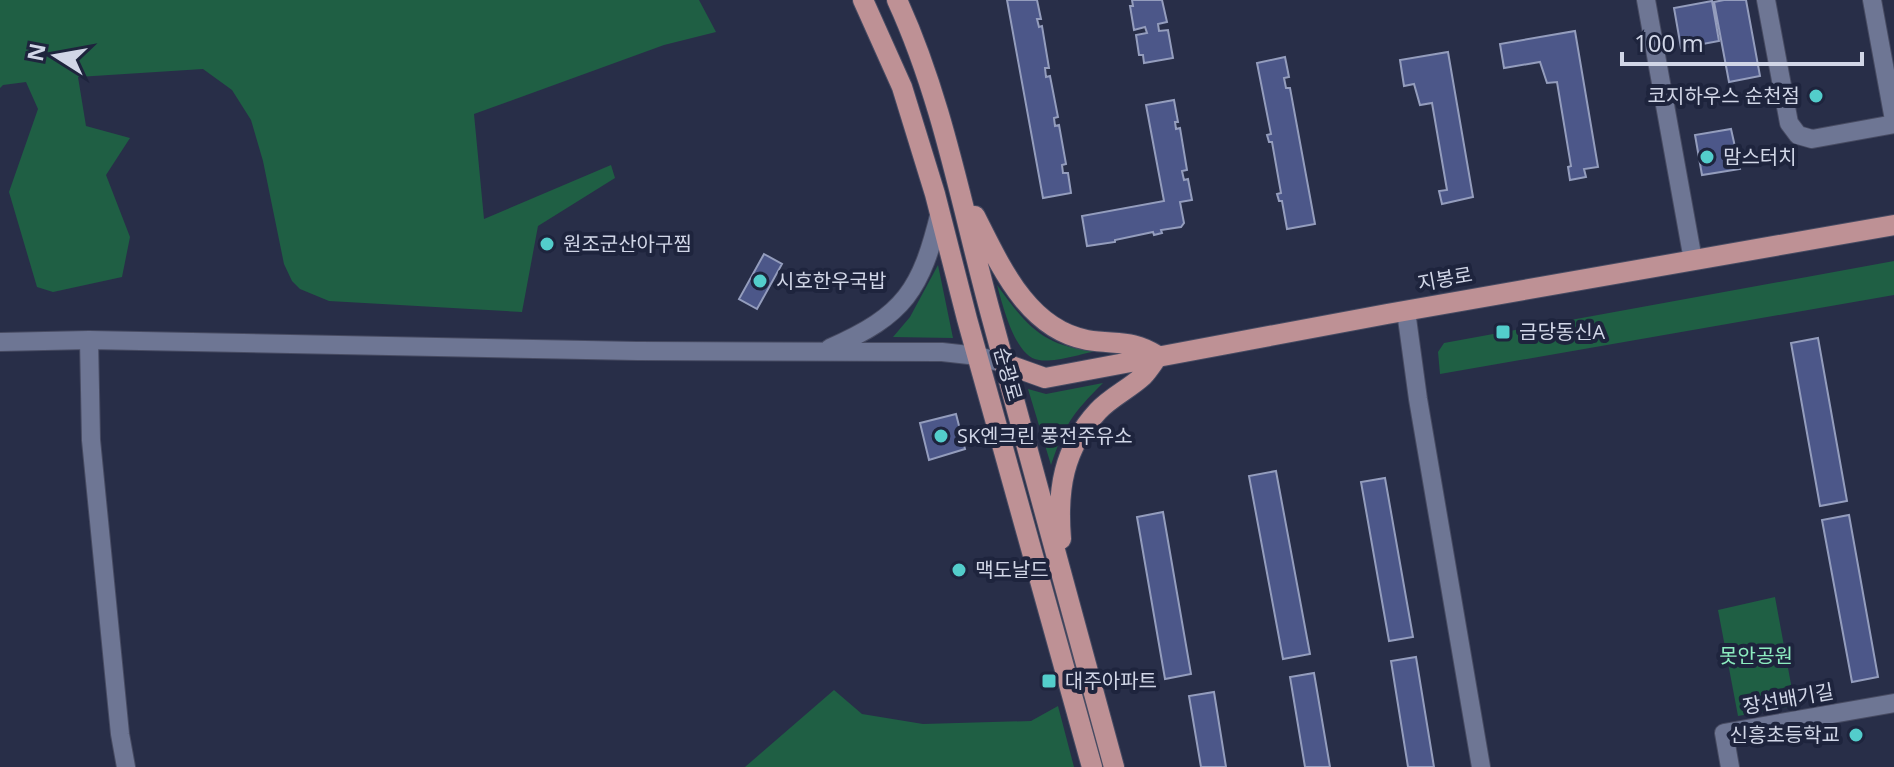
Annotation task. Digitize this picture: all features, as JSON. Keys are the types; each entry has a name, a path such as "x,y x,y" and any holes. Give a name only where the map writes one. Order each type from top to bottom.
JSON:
{"main road":[{"name":"순광로","path":"863,0 902,87 940,212 1092,767"},
{"name":"순광로","path":"897,0 931,92 961,191 991,314 1114,767"},
{"path":"961,191 1014,287 1036,314 1064,332 1084,339 1139,344 1158,356 1144,375 1098,411 1079,437 1063,471 1058,565"},
{"name":"지봉로","path":"1006,364 1045,378 1894,225"}],"street":[{"path":"1646,0 1693,260"},
{"path":"1766,0 1789,123 1795,133 1812,139 1894,122 1872,0"},
{"path":"821,352 861,334 895,310 913,290 929,257 940,212"},
{"path":"1406,311 1418,399 1481,767"},
{"path":"0,342 89,340 473,349 942,352 978,356 1006,364"},
{"path":"89,340 91,440 116,703 126,767"},
{"name":"장선배기길","path":"1730,767 1724,733 1894,703"}],"green space":[{"path":"0,0 699,0 716,32 664,45 474,114 484,219 611,165 615,178 538,226 522,312 329,301 300,289 292,281 284,264 263,161 251,120 232,90 203,69 78,77 86,126 130,138 106,175 130,237 122,277 53,292 37,287 9,192 38,109 26,82 0,88"},
{"path":"1894,261 1894,295 1440,374 1438,352 1444,343"},
{"path":"938,265 953,338 893,337 910,317"},
{"path":"997,285 1038,332 1062,345 1096,351 1051,360 1031,357 1023,350 1011,329"},
{"path":"1103,383 1071,420 1051,465 1028,389 1046,394"},
{"name":"못안공원","path":"1775,597 1795,706 1738,716 1718,610"},
{"path":"834,690 862,714 923,724 1031,721 1058,706 1074,767 745,767"}],"building":[{"path":"1007,0 1037,0 1041,19 1037,19 1039,27 1042,26 1049,68 1045,68 1046,77 1050,76 1058,117 1054,118 1055,126 1059,125 1066,164 1062,165 1063,173 1068,173 1071,193 1043,198"},
{"path":"1132,0 1162,0 1167,22 1158,24 1159,31 1168,30 1173,58 1144,63 1143,55 1139,55 1136,35 1147,33 1145,27 1134,30"},
{"path":"1746,0 1760,76 1729,82 1714,2"},
{"path":"1712,1 1719,41 1681,48 1674,8"},
{"path":"1575,31 1598,167 1584,169 1586,177 1570,180 1568,167 1571,166 1557,82 1547,83 1540,62 1504,68 1500,44"},
{"path":"1448,52 1473,197 1442,204 1439,191 1447,190 1432,103 1420,105 1414,84 1404,86 1400,60"},
{"path":"1285,57 1289,77 1284,78 1286,88 1290,88 1315,224 1287,229 1282,201 1279,201 1277,194 1281,193 1272,142 1269,142 1267,135 1271,134 1257,63"},
{"path":"1174,100 1178,122 1175,122 1176,129 1180,128 1187,170 1182,171 1184,180 1188,179 1192,200 1180,202 1184,223 1181,227 1161,230 1162,233 1154,235 1153,232 1087,246 1082,216 1164,201 1146,105"},
{"path":"1731,129 1740,169 1702,175 1695,135"},
{"name":"시호한우국밥","path":"764,254 782,264 757,309 739,299"},
{"path":"1818,338 1847,501 1820,506 1791,343"},
{"path":"956,414 965,449 929,460 920,423"},
{"path":"1276,471 1310,654 1283,659 1249,476"},
{"path":"1385,478 1413,637 1389,641 1361,482"},
{"path":"1163,512 1191,674 1165,679 1137,517"},
{"path":"1849,515 1878,677 1852,682 1822,520"},
{"path":"1416,657 1434,767 1408,767 1391,661"},
{"path":"1314,673 1330,767 1305,767 1290,677"},
{"path":"1214,692 1226,767 1201,767 1189,696"}],"place":[{"name":"코지하우스 순천점","path":"1816,96"},
{"name":"맘스터치","path":"1707,157"},
{"name":"원조군산아구찜","path":"547,244"},
{"name":"시호한우국밥","path":"760,281"},
{"name":"금당동신A","path":"1503,332"},
{"name":"SK엔크린 풍전주유소","path":"941,436"},
{"name":"맥도날드","path":"959,570"},
{"name":"대주아파트","path":"1049,681"},
{"name":"신흥초등학교","path":"1856,735"}]}
